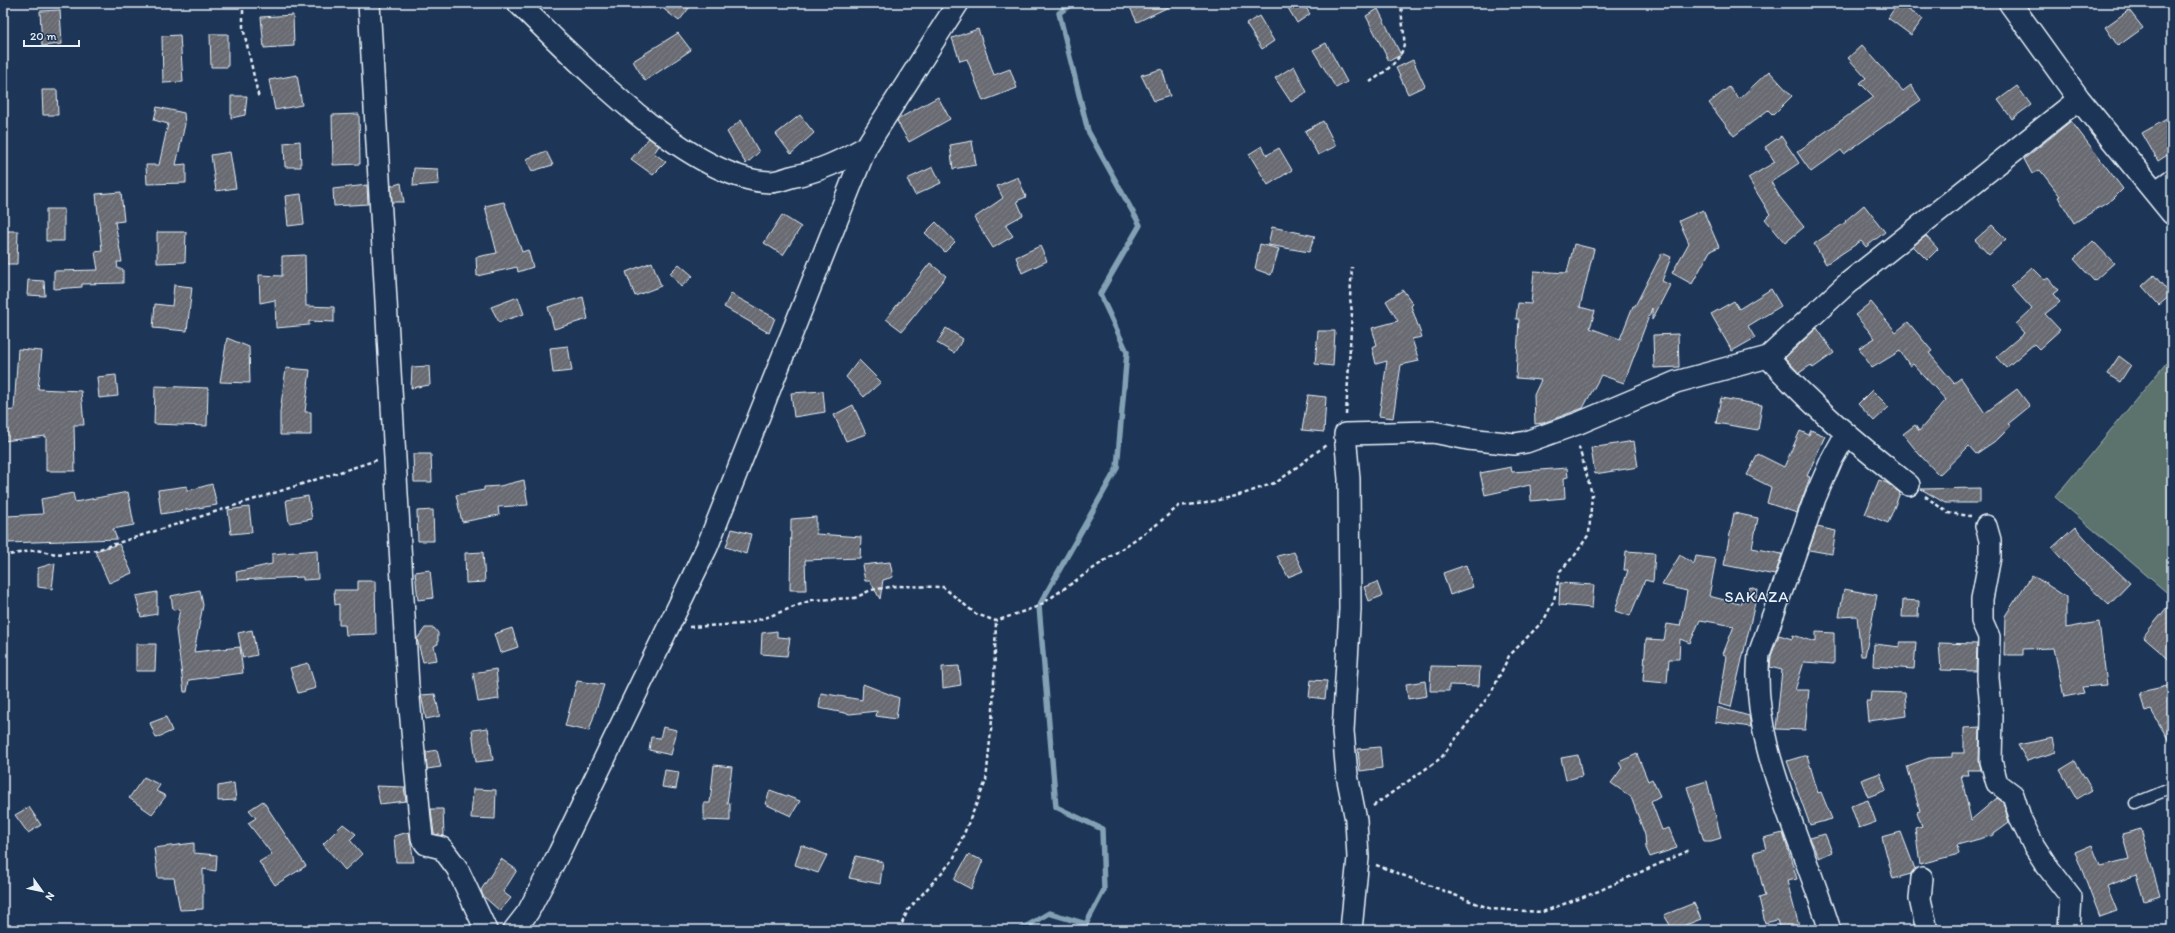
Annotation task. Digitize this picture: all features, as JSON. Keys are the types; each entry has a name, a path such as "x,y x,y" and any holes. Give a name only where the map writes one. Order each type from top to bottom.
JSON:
{"street":[{"path":"369,3 408,686 422,838 426,844 442,848 448,854 457,868 486,930"},
{"path":"518,3 617,98 683,148 720,169 749,179 772,182 833,166 866,147"},
{"path":"514,930 528,912 559,853 630,709 667,628 707,547 866,147 958,3"},
{"path":"2010,3 2079,99 2172,213"},
{"path":"1351,930 1358,858 1356,820 1347,775 1343,731 1350,609 1349,480 1345,434 1433,432 1468,439 1515,444 1526,442 1676,382 1768,357 1848,283 2079,99"},
{"path":"2155,192 2172,180"},
{"path":"1768,357 1791,383 1846,434 1909,485"},
{"path":"1830,930 1778,788 1762,720 1757,677 1759,654 1816,498 1832,459 1846,434"},
{"path":"1986,526 1990,540 1990,557 1984,579 1982,621 1989,637 1988,678 1992,716 1991,761 1997,783 2013,795 2021,820 2034,846 2047,866 2071,897 2069,930"},
{"path":"1922,878 1920,899 1927,930"}],"lane":[{"path":"2135,804 2172,788"}],"path":[{"path":"243,3 243,27 259,99"},
{"path":"1370,82 1401,55 1404,43 1400,12 1402,3"},
{"path":"667,628 742,624 765,618 812,600 855,598 872,590 896,586 943,587 976,614 996,621 1038,606 1156,525 1178,506 1206,503 1243,494 1277,482 1335,438 1345,434 1352,312 1350,298 1352,267"},
{"path":"1356,820 1441,758 1491,693 1509,656 1544,620 1554,600 1560,571 1575,555 1589,534 1592,494 1572,424"},
{"path":"3,556 36,550 56,554 96,550 394,455"},
{"path":"1909,485 1948,513 1974,517 1986,526"},
{"path":"899,930 908,910 953,860 986,781 993,710 996,621"},
{"path":"1358,858 1491,909 1542,912 1594,893 1690,850"}],"green space":[{"path":"2172,356 2172,597 2055,497"}],"building":[{"path":"656,3 693,3 679,21"},
{"path":"1128,3 1177,3 1137,22"},
{"path":"1285,3 1303,3 1310,14 1297,23"},
{"path":"1898,3 1923,19 1911,35 1888,18"},
{"path":"1378,9 1401,55 1389,61 1366,16"},
{"path":"60,10 62,44 42,46 40,11"},
{"path":"2129,10 2143,28 2118,46 2105,27"},
{"path":"293,15 294,46 264,48 261,17"},
{"path":"1259,16 1274,41 1262,49 1246,24"},
{"path":"978,29 994,75 1010,69 1017,88 983,101 967,59 960,61 952,38"},
{"path":"678,33 691,50 645,81 633,61"},
{"path":"210,34 228,34 228,67 211,67"},
{"path":"180,35 183,82 163,83 162,36"},
{"path":"1326,43 1347,82 1336,88 1313,50"},
{"path":"1862,45 1903,91 1911,85 1921,100 1844,154 1841,150 1811,172 1797,152 1874,97 1860,83 1866,78 1848,58"},
{"path":"1413,60 1425,86 1408,94 1396,68"},
{"path":"1294,66 1307,92 1291,102 1275,78"},
{"path":"1162,69 1170,96 1154,101 1141,75"},
{"path":"1769,71 1792,96 1773,115 1768,110 1734,136 1709,103 1729,87 1739,99"},
{"path":"297,75 302,105 275,110 269,80"},
{"path":"2017,86 2031,105 2012,119 1998,100"},
{"path":"42,90 57,90 58,115 43,115"},
{"path":"231,96 247,96 245,115 231,118"},
{"path":"938,97 950,119 909,142 897,121 898,119"},
{"path":"157,107 184,113 185,124 176,165 186,164 186,183 147,184 146,165 159,165 168,124 154,120"},
{"path":"359,114 360,164 333,165 332,115"},
{"path":"800,115 814,133 791,154 776,134"},
{"path":"2172,116 2172,152 2158,161 2142,133"},
{"path":"741,120 759,152 746,164 727,132"},
{"path":"1323,121 1336,146 1318,155 1305,131"},
{"path":"2071,121 2123,189 2113,199 2074,223 2058,197 2060,196 2040,170 2032,174 2024,159"},
{"path":"1781,136 1799,163 1771,182 1779,196 1804,227 1785,243 1765,219 1770,214 1748,178 1775,162 1765,147"},
{"path":"649,138 659,146 654,153 666,162 653,175 631,159"},
{"path":"300,141 301,167 285,167 284,143"},
{"path":"972,141 976,165 953,169 950,145"},
{"path":"1262,146 1267,155 1279,148 1292,170 1268,185 1249,154"},
{"path":"546,151 553,165 532,171 526,159"},
{"path":"230,152 236,188 216,191 211,155"},
{"path":"933,167 941,183 915,195 907,179"},
{"path":"414,168 438,169 439,184 413,186"},
{"path":"1018,177 1026,197 1017,201 1023,215 1005,225 1013,236 993,248 974,218 1003,198 997,186"},
{"path":"401,183 404,202 392,202 391,186"},
{"path":"367,185 368,204 334,206 333,189"},
{"path":"121,192 124,221 115,222 122,262 117,262 118,269 123,269 123,283 82,284 82,287 54,289 54,271 98,270 95,252 102,251 96,194"},
{"path":"301,194 304,224 288,226 285,196"},
{"path":"504,202 522,252 528,250 533,267 518,272 517,267 477,276 476,257 497,253 485,206"},
{"path":"1864,205 1885,232 1866,247 1861,241 1826,264 1814,244 1846,222 1845,221"},
{"path":"46,209 64,209 64,241 46,241"},
{"path":"1703,210 1719,247 1710,251 1692,284 1672,273 1689,243 1679,221"},
{"path":"782,215 801,227 783,255 764,243"},
{"path":"936,222 955,242 945,252 925,233"},
{"path":"1992,225 2006,239 1989,255 1975,240"},
{"path":"1272,227 1315,236 1309,252 1268,245"},
{"path":"3,231 18,231 17,264 3,264"},
{"path":"157,232 186,232 185,262 157,263"},
{"path":"1926,236 1938,249 1927,260 1913,246"},
{"path":"2093,241 2114,263 2094,281 2074,259"},
{"path":"1260,244 1279,249 1271,275 1255,269"},
{"path":"1574,244 1594,249 1580,307 1595,311 1590,328 1620,339 1633,306 1635,306 1662,253 1671,257 1662,281 1670,285 1652,320 1652,308 1624,383 1601,375 1583,408 1543,423 1535,424 1534,395 1541,380 1516,378 1519,319 1516,319 1518,303 1531,304 1534,271 1567,273"},
{"path":"1040,246 1047,261 1022,273 1016,257"},
{"path":"305,255 306,306 334,307 334,322 309,321 309,325 276,328 275,300 260,303 259,275 282,276 282,256"},
{"path":"652,262 661,286 635,296 626,272"},
{"path":"930,263 946,276 902,331 886,319"},
{"path":"679,264 693,276 681,287 670,273"},
{"path":"2032,267 2045,280 2048,278 2058,290 2053,294 2060,302 2045,314 2060,330 2039,349 2034,344 2006,368 1996,357 2024,333 2016,324 2032,309 2011,286"},
{"path":"2154,275 2171,295 2159,305 2142,286"},
{"path":"28,280 44,281 45,296 27,295"},
{"path":"174,285 192,287 187,331 153,328 155,304 172,306"},
{"path":"1771,289 1781,306 1748,326 1755,338 1732,351 1711,314 1734,301 1739,309"},
{"path":"1403,290 1413,304 1411,306 1422,337 1412,339 1419,361 1401,365 1393,418 1379,416 1387,361 1376,364 1372,347 1377,345 1372,328 1398,321 1386,301"},
{"path":"731,294 775,318 769,333 724,307"},
{"path":"518,297 524,314 499,322 491,307"},
{"path":"583,297 588,319 554,329 548,307"},
{"path":"1871,302 1896,332 1908,322 1932,351 1929,353 1954,383 1961,378 1985,413 2017,389 2030,406 2008,424 2011,426 1998,439 1976,454 1969,446 1939,475 1903,434 1915,425 1919,431 1946,400 1913,364 1910,366 1900,351 1872,368 1859,348 1875,338 1855,315"},
{"path":"946,328 963,339 954,353 937,343"},
{"path":"1817,328 1834,353 1813,368 1811,365 1799,373 1785,358"},
{"path":"1318,331 1335,331 1333,366 1315,364"},
{"path":"1678,334 1679,367 1654,368 1653,335"},
{"path":"227,338 249,347 250,383 220,382"},
{"path":"568,346 572,371 553,373 550,348"},
{"path":"18,349 42,351 38,389 81,391 84,425 74,425 75,471 46,471 46,436 3,441 3,411 14,410"},
{"path":"2119,356 2131,365 2120,382 2107,374"},
{"path":"859,360 881,382 864,397 846,377"},
{"path":"429,366 430,385 411,388 412,367"},
{"path":"286,368 310,370 305,412 311,412 311,435 280,435 280,412"},
{"path":"116,375 118,396 99,398 97,377"},
{"path":"155,386 208,388 207,426 154,424"},
{"path":"1872,390 1889,407 1874,421 1858,404"},
{"path":"823,391 825,412 794,417 791,393"},
{"path":"1308,395 1326,397 1324,432 1302,430"},
{"path":"1721,398 1762,405 1758,430 1716,423"},
{"path":"853,405 866,434 846,441 834,415"},
{"path":"1811,430 1825,436 1807,476 1810,477 1797,513 1767,503 1771,487 1747,475 1758,454 1784,467 1800,431 1809,435"},
{"path":"1634,441 1638,467 1595,474 1591,448"},
{"path":"413,454 431,454 432,482 414,482"},
{"path":"1511,467 1512,472 1567,468 1568,477 1564,478 1565,498 1531,501 1530,485 1485,495 1480,473"},
{"path":"524,480 528,505 498,507 499,515 462,522 456,495 484,490 484,487 500,486"},
{"path":"1879,480 1887,483 1900,493 1888,523 1865,514"},
{"path":"212,484 217,505 161,514 158,490 187,486 187,491"},
{"path":"1980,488 1980,503 1945,503 1921,489"},
{"path":"128,492 134,525 113,529 117,539 8,543 7,516 43,514 41,499 73,493 75,502"},
{"path":"308,496 312,519 289,523 286,500"},
{"path":"249,507 252,532 231,534 228,510"},
{"path":"433,510 434,541 418,541 417,511"},
{"path":"1734,513 1758,518 1752,548 1782,554 1775,575 1724,565"},
{"path":"816,517 816,534 861,537 860,558 805,560 806,590 790,590 791,519"},
{"path":"1817,527 1836,531 1832,554 1809,550"},
{"path":"2075,527 2102,557 2130,583 2109,605 2075,574 2052,548"},
{"path":"732,529 751,534 746,554 726,547"},
{"path":"119,544 132,573 109,583 95,551"},
{"path":"317,550 318,579 303,580 303,577 237,580 236,572 272,564 272,554"},
{"path":"1626,551 1655,553 1653,582 1645,580 1630,616 1615,611 1628,570 1624,570"},
{"path":"483,552 485,582 466,583 465,553"},
{"path":"1294,552 1303,571 1288,577 1277,556"},
{"path":"1680,555 1694,564 1696,556 1716,559 1709,596 1740,604 1742,599 1745,600 1750,587 1758,590 1731,707 1719,704 1727,656 1723,654 1734,626 1700,620 1690,643 1680,639 1679,659 1669,659 1667,683 1643,681 1646,639 1664,640 1667,624 1680,626 1687,591 1662,585"},
{"path":"890,562 893,577 883,580 880,599 870,581 865,581 862,565"},
{"path":"55,563 52,589 38,587 38,568"},
{"path":"1466,565 1473,587 1450,595 1443,573"},
{"path":"430,570 433,598 418,600 415,572"},
{"path":"2032,575 2066,597 2066,628 2099,622 2107,685 2082,687 2084,693 2064,697 2054,648 2023,649 2023,655 2004,655 2005,616"},
{"path":"358,581 375,581 376,634 346,635 345,625 339,625 339,604 335,605 334,590 358,590"},
{"path":"1377,582 1382,596 1369,601 1364,587"},
{"path":"1560,583 1594,585 1592,608 1559,605"},
{"path":"1844,589 1877,595 1865,656 1861,656 1857,616 1839,617"},
{"path":"200,590 203,605 194,652 240,647 243,673 189,680 187,692 184,692 176,630 180,609 173,610 171,596"},
{"path":"157,592 157,614 141,617 136,596"},
{"path":"1903,600 1919,601 1918,617 1902,617"},
{"path":"2172,601 2172,662 2143,637"},
{"path":"425,628 434,628 438,633 438,644 434,646 437,660 423,662 417,639"},
{"path":"512,628 518,647 500,653 494,634"},
{"path":"252,630 257,655 243,658 238,633"},
{"path":"777,631 777,637 790,638 787,656 761,654 762,633"},
{"path":"1816,632 1834,633 1834,664 1804,662 1795,690 1809,690 1805,730 1776,729 1782,670 1770,667 1771,656 1779,635 1792,639 1793,635 1816,642"},
{"path":"1900,642 1916,642 1914,669 1873,666 1874,644 1900,647"},
{"path":"1939,643 1977,644 1976,671 1941,670"},
{"path":"136,644 156,644 155,671 136,671"},
{"path":"308,663 316,688 298,693 290,668"},
{"path":"959,666 961,685 943,688 942,667"},
{"path":"1431,666 1480,667 1479,686 1449,685 1449,691 1430,691"},
{"path":"496,669 499,699 478,702 473,673"},
{"path":"1311,680 1327,681 1325,699 1309,697"},
{"path":"577,681 604,685 589,731 565,726"},
{"path":"1425,681 1427,696 1408,699 1406,684"},
{"path":"863,684 899,698 896,719 876,716 877,711 850,714 819,708 821,693 862,700"},
{"path":"2172,685 2172,746 2151,710 2145,712 2140,692"},
{"path":"1871,692 1905,693 1907,716 1868,721 1866,701 1870,701"},
{"path":"435,694 440,716 426,719 421,695"},
{"path":"1717,707 1749,716 1751,727 1715,722"},
{"path":"166,717 172,731 156,738 150,723"},
{"path":"663,727 677,730 671,755 649,750 651,737 660,738"},
{"path":"1980,727 1979,761 1981,770 1967,770 1968,775 1961,775 1971,820 1997,798 2003,802 2009,822 1994,833 1994,835 1957,845 1959,854 1920,864 1915,828 1922,826 1917,812 1920,811 1907,766 1929,758 1952,757 1952,753 1964,753 1964,728"},
{"path":"488,728 493,760 476,762 472,730"},
{"path":"2053,738 2056,752 2027,761 2018,745"},
{"path":"1380,747 1382,768 1360,771 1358,749"},
{"path":"437,750 441,767 427,769 426,752"},
{"path":"1637,754 1648,781 1652,779 1660,796 1651,801 1662,830 1669,828 1677,848 1650,857 1646,848 1645,835 1631,797 1611,783 1622,768 1619,762"},
{"path":"1578,755 1582,776 1566,780 1561,758"},
{"path":"1807,755 1818,793 1821,792 1832,819 1810,825 1787,761"},
{"path":"2075,761 2092,790 2077,799 2060,770"},
{"path":"714,765 732,767 727,803 730,803 730,821 704,820 704,803 710,803"},
{"path":"665,770 679,772 676,789 662,787"},
{"path":"1880,773 1886,790 1868,797 1861,780"},
{"path":"144,777 160,785 156,791 166,796 152,814 129,798"},
{"path":"1707,781 1721,838 1711,841 1704,841 1687,787"},
{"path":"234,783 236,800 218,801 218,786"},
{"path":"376,786 404,787 406,801 380,804"},
{"path":"473,789 496,790 495,819 471,818"},
{"path":"770,790 800,801 791,816 765,804"},
{"path":"1868,800 1876,822 1859,828 1851,806"},
{"path":"263,801 306,866 275,885 259,862 272,854 248,823 256,818 249,810"},
{"path":"29,807 41,825 28,833 15,815"},
{"path":"431,809 443,809 444,836 434,834"},
{"path":"343,824 356,834 350,840 362,854 345,870 323,844"},
{"path":"2141,829 2160,896 2144,901 2136,875 2107,886 2117,911 2100,917 2075,852 2092,845 2100,866 2129,859 2122,834"},
{"path":"409,832 414,862 396,862 394,836"},
{"path":"1901,832 1915,869 1911,874 1893,879 1882,837"},
{"path":"1783,833 1797,879 1787,881 1800,930 1780,930 1777,920 1765,923 1759,898 1765,896 1754,852 1766,849 1763,838"},
{"path":"1825,834 1832,852 1819,858 1810,838"},
{"path":"194,843 194,853 217,855 216,871 203,869 203,909 180,910 174,878 158,878 154,848"},
{"path":"801,845 827,855 818,873 795,865"},
{"path":"968,855 983,860 971,889 954,880"},
{"path":"856,856 883,862 880,884 849,878"},
{"path":"501,859 517,870 503,892 511,898 500,911 483,896 481,890"},
{"path":"1694,903 1701,919 1673,930 1664,915"}],"waterway":[{"path":"1020,930 1049,913 1086,924 1104,890 1102,829 1056,807 1039,606 1117,468 1127,352 1100,294 1140,225 1088,131 1059,13 1073,3"}],"district":[{"name":"SAKAZA","path":"1757,596"}]}
